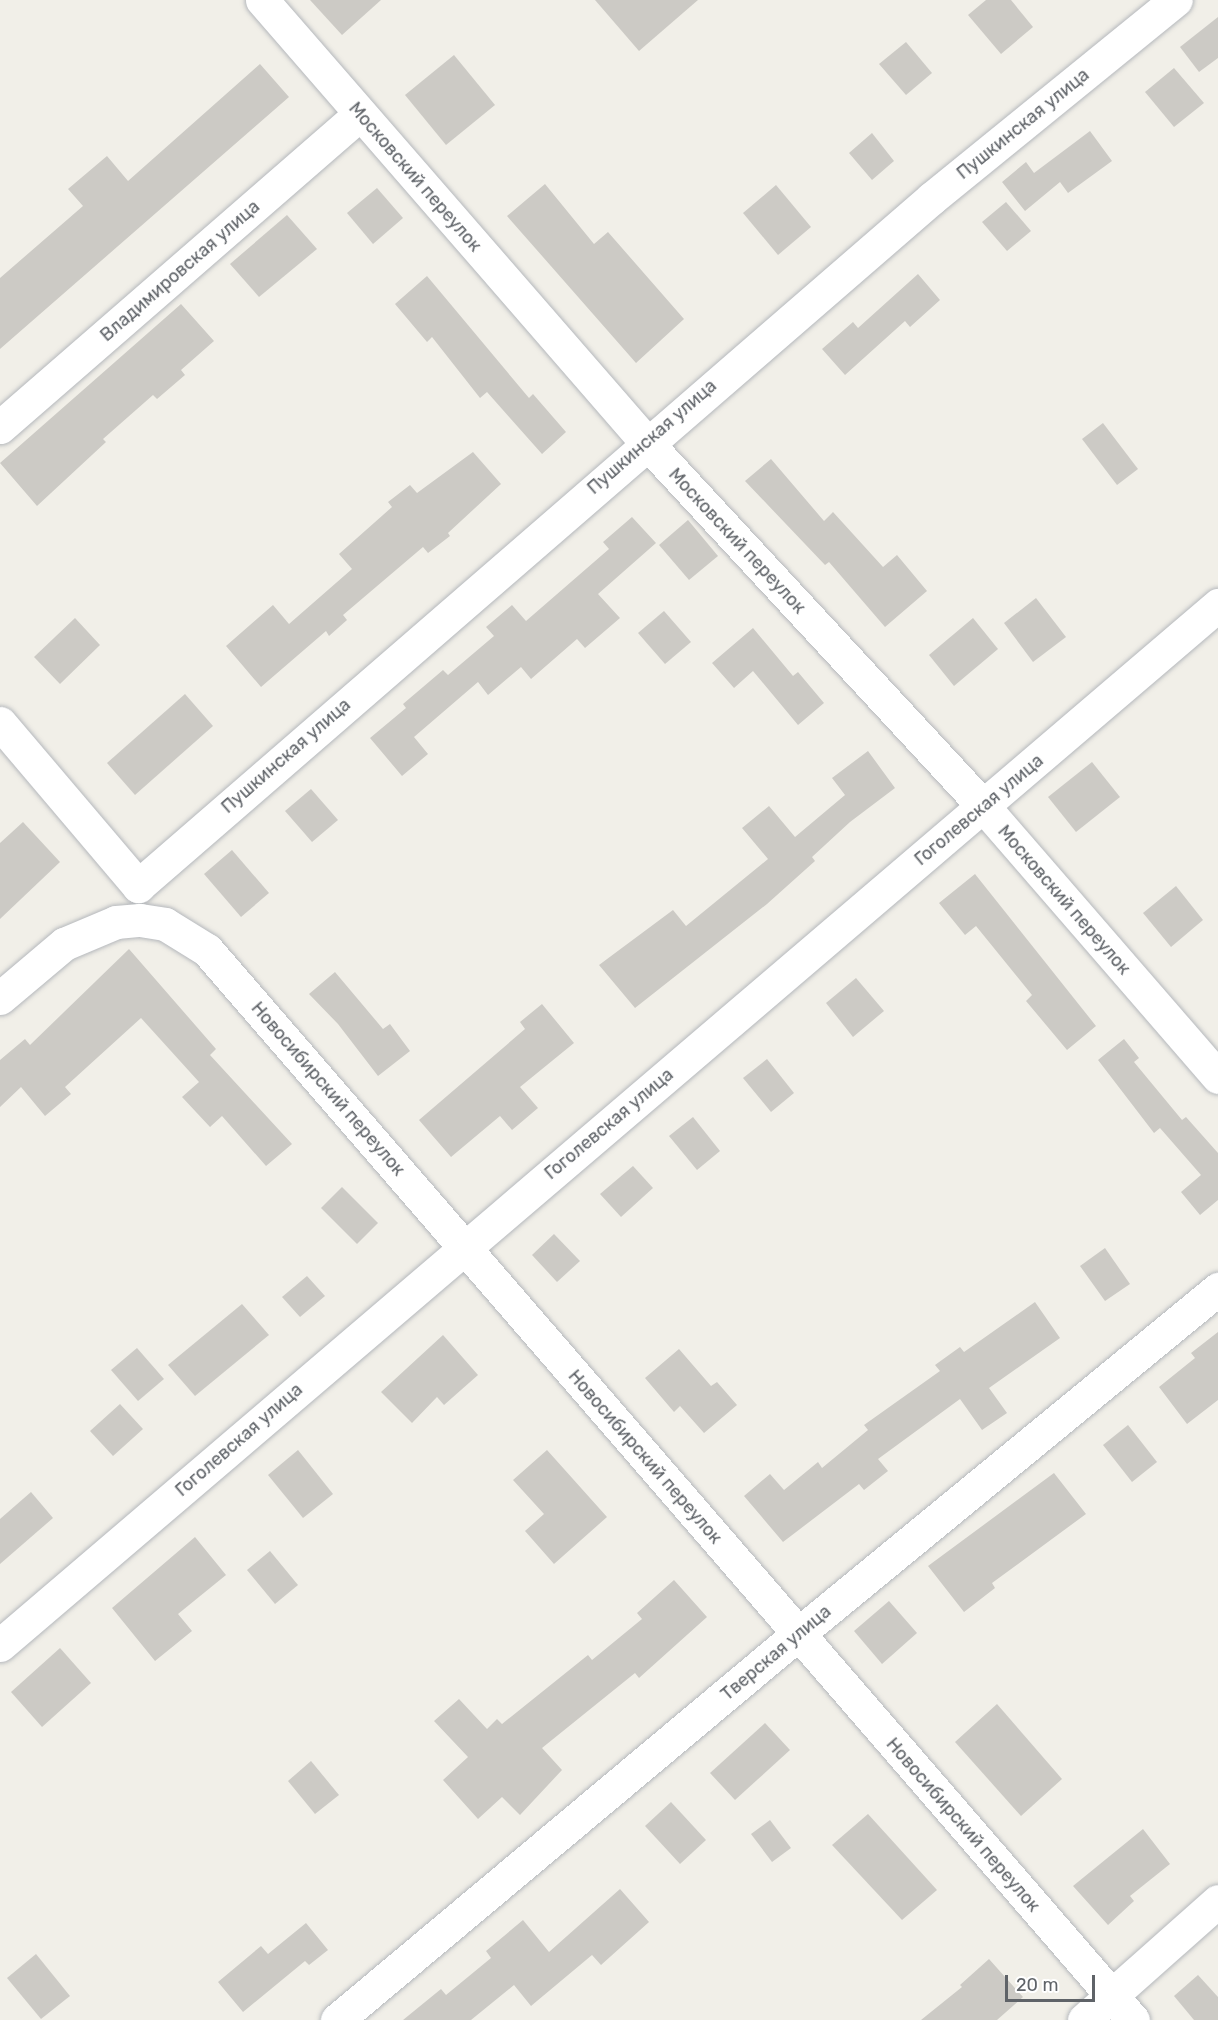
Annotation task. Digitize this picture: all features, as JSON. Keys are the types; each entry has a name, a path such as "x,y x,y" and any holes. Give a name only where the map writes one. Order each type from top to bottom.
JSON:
{"street":[{"name":"Московский переулок","path":"262,0 646,442 984,807 1218,1077"},
{"name":"Пушкинская улица","path":"138,886 646,442 932,198 1176,0"},
{"name":"Владимировская улица","path":"0,427 360,114"},
{"name":"Гоголевская улица","path":"0,1645 1218,605"},
{"path":"0,723 138,886 140,920 116,922 64,944 0,998"},
{"name":"Новосибирский переулок","path":"140,920 165,924 207,950 1133,2020"},
{"name":"Тверская улица","path":"337,2020 798,1634 1218,1289"},
{"path":"1084,2020 1218,1901"}],"building":[{"path":"310,0 381,0 342,35"},
{"path":"595,0 698,0 639,51"},
{"path":"986,0 1011,0 1033,27 1001,54 968,15"},
{"path":"1218,17 1218,58 1199,72 1180,47"},
{"path":"906,42 932,73 906,95 879,64"},
{"path":"454,55 495,105 446,145 405,95"},
{"path":"260,64 289,97 0,349 0,278 83,206 68,189 107,156 128,181"},
{"path":"1174,68 1204,103 1174,127 1145,92"},
{"path":"1090,131 1112,161 1068,193 1060,182 1025,211 1002,182 1026,162 1034,173"},
{"path":"872,133 894,161 872,180 849,153"},
{"path":"545,184 594,244 608,232 684,319 636,363 507,216"},
{"path":"776,185 811,227 778,255 743,213"},
{"path":"377,188 403,218 373,244 347,213"},
{"path":"1006,202 1031,231 1007,251 982,222"},
{"path":"287,215 317,249 259,297 230,264"},
{"path":"918,274 940,300 910,327 905,321 845,375 822,349 853,322 858,328"},
{"path":"427,276 529,398 533,394 566,432 542,454 487,392 480,398 432,337 427,342 395,304"},
{"path":"181,304 214,341 181,370 185,375 157,399 153,395 103,439 106,442 37,506 0,463"},
{"path":"1103,423 1138,469 1117,485 1082,439"},
{"path":"473,452 501,484 448,533 450,536 428,553 423,547 343,615 347,620 329,636 326,631 261,687 226,646 273,605 289,624 352,569 339,554 392,507 388,502 410,485 417,493"},
{"path":"771,459 824,521 833,512 883,567 897,555 927,591 885,627 829,562 825,565 745,481"},
{"path":"632,517 656,543 598,594 620,618 585,648 577,639 531,679 521,667 488,695 478,682 414,737 428,754 402,776 370,738 406,708 403,704 443,670 448,675 494,636 486,627 512,605 526,621 609,549 603,542"},
{"path":"688,520 718,556 689,580 659,545"},
{"path":"1036,598 1066,637 1033,662 1004,623"},
{"path":"664,611 691,642 665,664 638,633"},
{"path":"75,618 100,645 60,684 34,657"},
{"path":"973,618 998,649 954,686 929,655"},
{"path":"753,628 793,676 798,672 824,703 798,725 753,671 734,688 712,663"},
{"path":"185,694 213,726 135,795 107,763"},
{"path":"868,751 895,788 850,822 812,857 815,861 767,904 635,1008 599,965 673,910 686,926 768,859 742,828 769,806 795,837 845,795 832,778"},
{"path":"1092,762 1120,797 1076,832 1048,797"},
{"path":"311,789 338,820 312,842 285,811"},
{"path":"23,822 60,862 0,919 0,843"},
{"path":"232,850 269,893 241,917 204,874"},
{"path":"975,874 1096,1026 1067,1050 1026,1001 1032,995 976,926 965,935 939,903"},
{"path":"1176,886 1203,920 1171,947 1143,913"},
{"path":"129,949 216,1049 210,1055 292,1144 266,1166 222,1116 210,1127 182,1097 199,1082 141,1018 65,1087 71,1094 45,1116 21,1087 0,1107 0,1060 25,1039 30,1045"},
{"path":"335,972 383,1029 390,1024 410,1051 378,1076 338,1024 309,994"},
{"path":"856,978 884,1011 853,1037 826,1003"},
{"path":"542,1004 574,1043 520,1087 538,1108 512,1130 500,1116 451,1157 419,1120 525,1029 520,1022"},
{"path":"1124,1039 1139,1058 1134,1062 1182,1120 1186,1117 1218,1153 1218,1200 1200,1215 1181,1192 1201,1175 1160,1128 1154,1133 1098,1060"},
{"path":"767,1059 794,1093 771,1112 743,1078"},
{"path":"693,1117 720,1151 697,1170 669,1136"},
{"path":"633,1166 653,1188 621,1217 600,1194"},
{"path":"342,1187 378,1223 357,1244 321,1208"},
{"path":"554,1234 580,1261 557,1282 532,1255"},
{"path":"1105,1248 1130,1284 1105,1301 1080,1266"},
{"path":"307,1276 325,1296 300,1317 282,1297"},
{"path":"1035,1302 1060,1338 989,1388 1007,1413 982,1430 960,1399 878,1459 888,1471 864,1490 859,1484 783,1542 744,1496 770,1474 784,1490 818,1462 822,1468 868,1430 864,1425 940,1371 935,1365 960,1347 964,1352"},
{"path":"242,1304 269,1335 195,1396 168,1365"},
{"path":"1218,1332 1218,1400 1187,1424 1159,1387 1195,1358 1191,1353"},
{"path":"443,1335 478,1375 444,1405 437,1397 412,1423 381,1392"},
{"path":"137,1348 164,1379 138,1401 111,1370"},
{"path":"679,1349 711,1386 717,1382 737,1405 704,1433 680,1406 674,1412 645,1378"},
{"path":"120,1404 143,1429 113,1456 90,1431"},
{"path":"1128,1425 1157,1462 1132,1482 1103,1445"},
{"path":"298,1450 333,1494 303,1518 268,1475"},
{"path":"547,1450 607,1517 554,1564 525,1531 544,1514 513,1480"},
{"path":"1054,1473 1086,1514 992,1583 995,1588 964,1612 928,1566"},
{"path":"31,1492 53,1518 0,1564 0,1519"},
{"path":"195,1537 226,1575 178,1614 192,1631 155,1661 112,1608"},
{"path":"270,1551 298,1585 275,1604 247,1570"},
{"path":"674,1580 707,1617 639,1678 635,1673 542,1748 562,1770 520,1815 502,1797 478,1819 443,1780 468,1757 434,1721 459,1699 487,1729 497,1719 502,1724 588,1655 592,1660 642,1619 637,1613"},
{"path":"889,1601 917,1633 882,1664 854,1631"},
{"path":"60,1648 91,1683 42,1727 11,1692"},
{"path":"997,1704 1062,1779 1021,1816 955,1742"},
{"path":"765,1723 790,1750 735,1800 710,1773"},
{"path":"311,1761 339,1795 315,1814 288,1781"},
{"path":"671,1802 706,1840 680,1864 645,1826"},
{"path":"868,1814 937,1890 902,1920 832,1845"},
{"path":"770,1820 791,1848 772,1862 751,1834"},
{"path":"1143,1829 1170,1864 1130,1896 1134,1901 1108,1925 1073,1886"},
{"path":"620,1889 649,1922 601,1965 592,1955 531,2006 514,1985 471,2020 403,2020 441,1989 446,1995 491,1958 486,1951 523,1920 549,1952"},
{"path":"306,1923 328,1950 309,1965 305,1961 243,2012 218,1982 261,1946 268,1954"},
{"path":"36,1954 70,1996 41,2019 7,1978"},
{"path":"989,1959 1023,1997 997,2020 921,2020 962,1987 960,1985"},
{"path":"1198,1975 1218,1997 1218,2020 1194,2020 1174,1996"}]}
